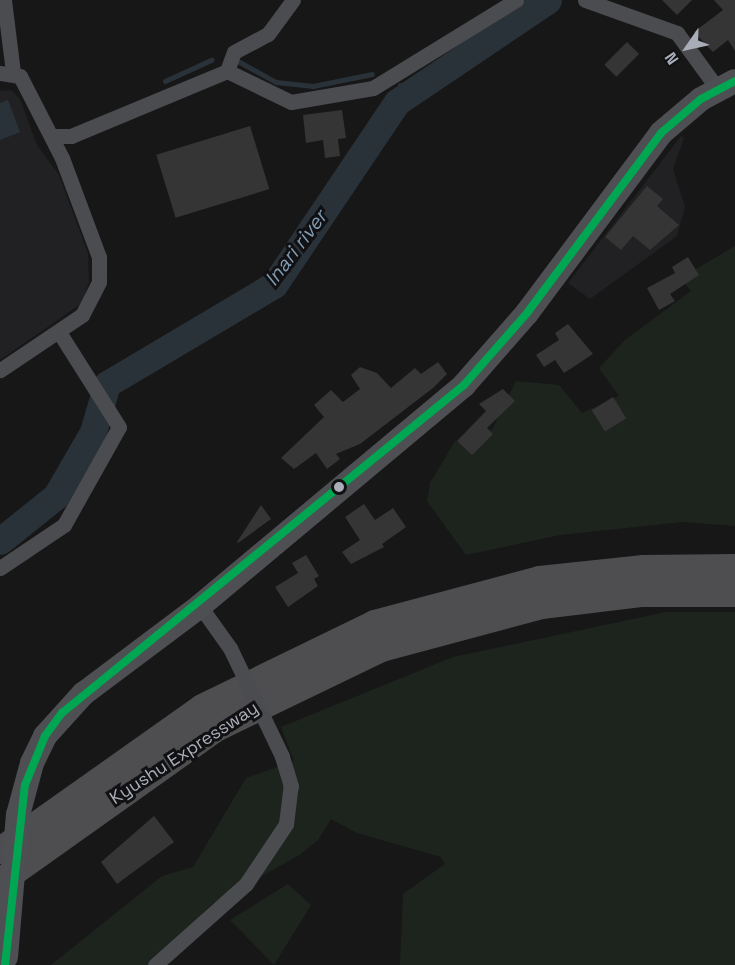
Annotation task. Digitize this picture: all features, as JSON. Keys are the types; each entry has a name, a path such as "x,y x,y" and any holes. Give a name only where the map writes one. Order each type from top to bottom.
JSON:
{"highway":[{"name":"Kyushu Expressway","path":"0,850 202,707 374,622 539,579 643,568 735,567"},
{"name":"Kyushu Expressway","path":"0,881 215,728 381,648 542,605 642,593 735,593"}],"main road":[{"path":"6,961 18,815 32,763 69,706 200,606 464,385 527,314 655,141 726,85"}],"street":[{"path":"0,370 59,332 92,303 99,257 52,136 6,72 4,0"},
{"path":"52,136 71,136 227,71 234,52 268,34 293,0"},
{"path":"227,71 291,102 373,88 516,0"},
{"path":"585,0 677,33 726,85"},
{"path":"0,568 64,525 119,427 59,332"},
{"path":"155,965 246,884 286,824 291,786 282,756 230,648 200,606"}],"shaded area":[{"path":"11,90 20,99 37,145 59,175 88,253 89,282 82,303 0,360 0,91"},
{"path":"8,100 20,132 0,140 0,103"},
{"path":"681,136 684,138 673,169 685,207 677,236 590,299 568,283"},
{"path":"735,246 735,526 683,522 560,535 466,555 427,501 430,483 455,441 472,442 493,428 516,381 559,385 582,413 619,396 599,368 625,340 691,291 681,278"},
{"path":"666,612 735,612 735,965 400,965 403,894 445,864 441,857 357,833 331,819 318,840 301,854 212,904 151,965 51,965 162,876 193,867 246,778 294,761 281,727 453,657"},
{"path":"288,884 311,905 274,965 230,920"}],"building":[{"path":"662,0 692,0 677,15"},
{"path":"714,0 735,0 735,51 728,40 713,52 694,32 723,10"},
{"path":"627,42 639,54 616,77 604,65"},
{"path":"342,110 346,138 338,139 340,156 325,158 323,140 306,143 303,115"},
{"path":"250,126 269,189 176,218 156,155"},
{"path":"647,186 663,199 657,206 679,225 650,250 633,236 621,250 605,237"},
{"path":"688,257 699,275 670,294 675,301 659,310 647,288 675,273 672,267"},
{"path":"568,324 593,354 564,373 555,360 544,367 536,355 559,340 555,333"},
{"path":"438,362 447,374 433,388 360,444 336,454 340,459 327,469 316,453 294,469 281,458 324,417 314,405 331,390 343,402 360,389 351,375 360,367 377,373 391,388 415,368 421,374"},
{"path":"503,389 515,401 487,428 493,434 472,455 457,441 486,411 479,404"},
{"path":"613,397 626,418 605,431 592,410"},
{"path":"364,504 375,520 393,508 406,527 382,544 384,547 351,564 342,552 360,540 345,517"},
{"path":"261,505 271,519 238,543 237,542"},
{"path":"306,555 319,576 314,579 318,586 288,607 275,587 298,573 292,563"},
{"path":"154,816 174,842 117,884 101,862"}],"waterway":[{"name":"Inari river","path":"0,541 56,496 93,432 107,384 274,285 397,102 548,0"},
{"path":"165,81 211,60"},
{"path":"240,62 276,82 313,86 372,74"},
{"path":"400,85 414,91"}],"transit line":[{"path":"5,965 25,785 45,736 62,713 464,385 527,313 661,133 701,99 735,81"}]}
